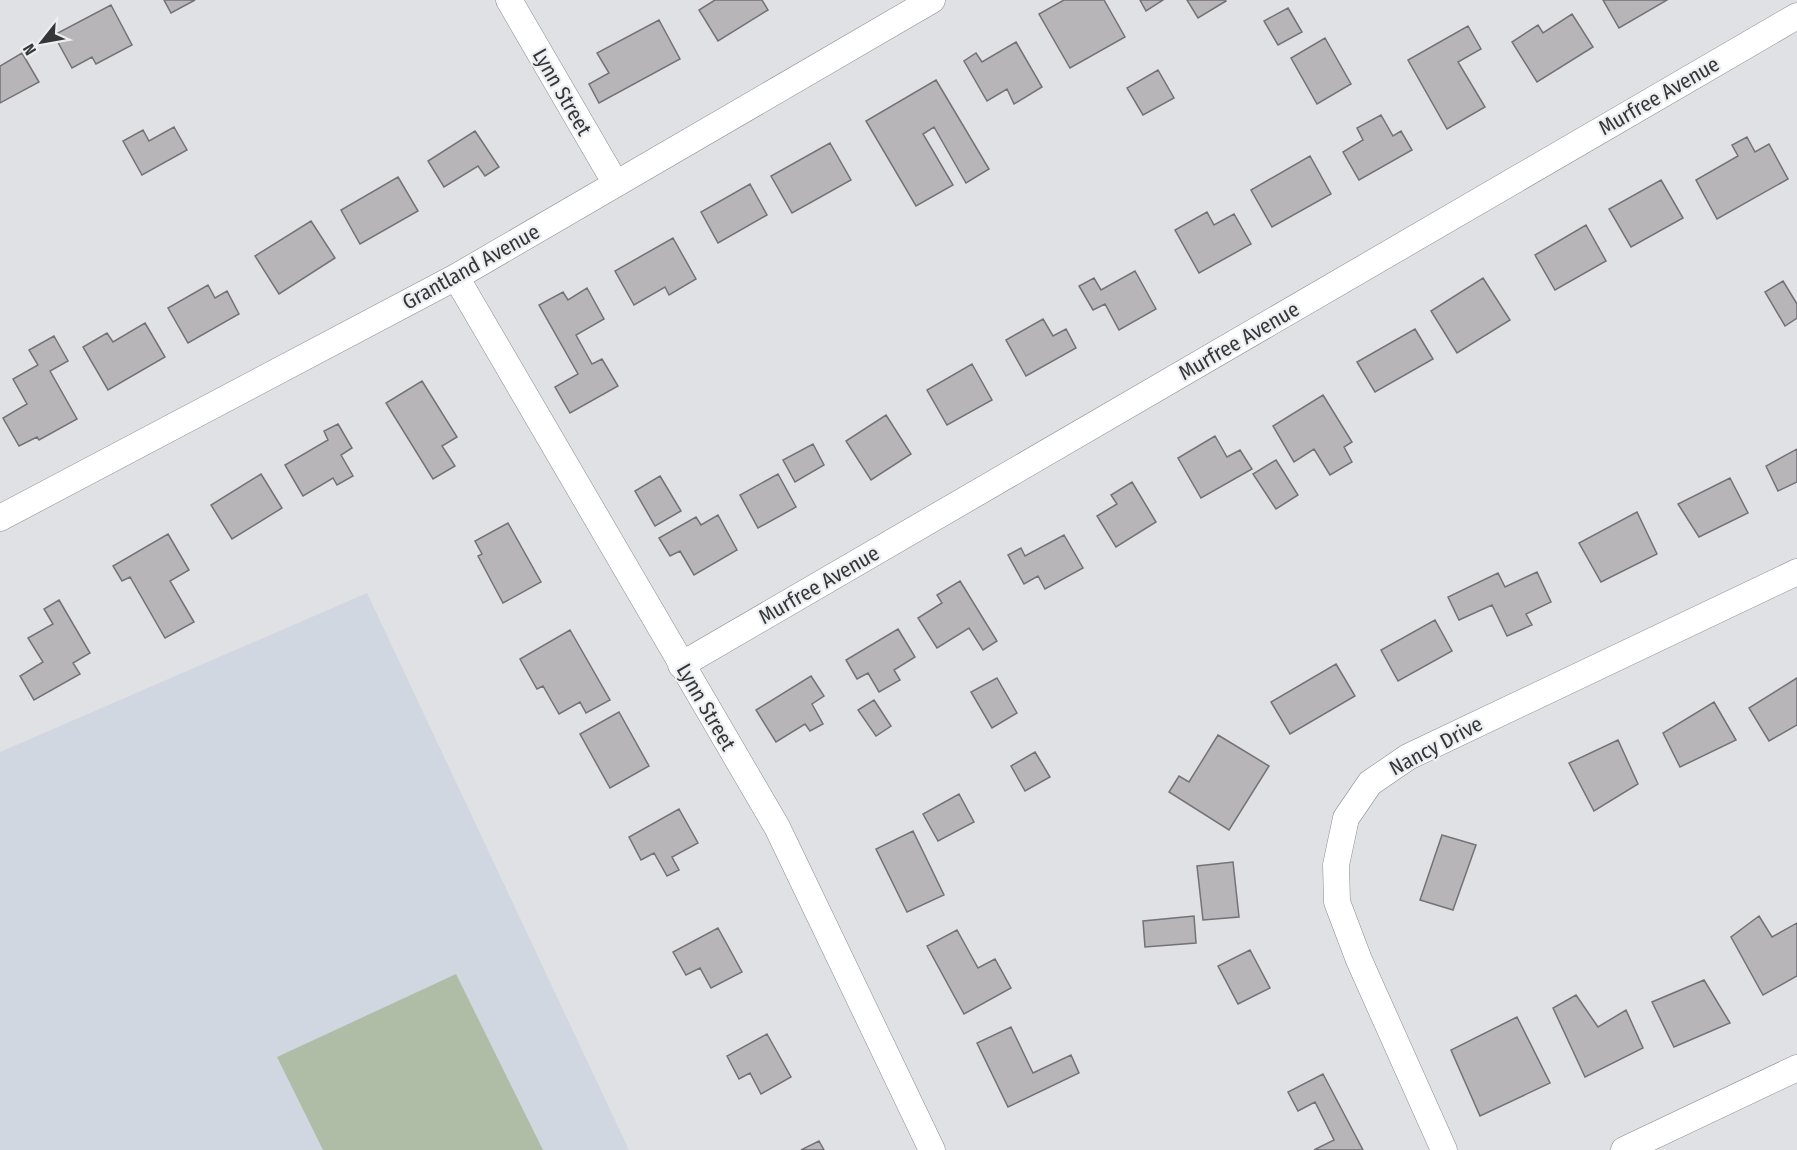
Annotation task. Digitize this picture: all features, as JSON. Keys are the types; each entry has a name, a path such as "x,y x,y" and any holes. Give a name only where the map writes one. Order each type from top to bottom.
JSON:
{"street":[{"name":"Lynn Street","path":"509,0 616,184"},
{"name":"Grantland Avenue","path":"0,518 456,277 932,0"},
{"name":"Murfree Avenue","path":"681,665 1797,16"},
{"name":"Lynn Street","path":"456,277 777,828 932,1150"},
{"name":"Nancy Drive","path":"1444,1150 1359,960 1337,902 1336,865 1347,818 1371,783 1408,757 1797,572"},
{"path":"1624,1150 1797,1068"}],"shaded area":[{"path":"367,593 629,1150 0,1150 0,752"}],"green space":[{"path":"456,974 543,1150 323,1150 277,1057"}],"building":[{"path":"164,0 195,0 171,13"},
{"path":"715,0 762,0 768,10 718,41 699,10"},
{"path":"1064,0 1104,0 1125,37 1070,68 1039,14"},
{"path":"1140,0 1163,0 1146,11"},
{"path":"1187,0 1225,0 1226,1 1198,18"},
{"path":"1603,0 1667,0 1619,28"},
{"path":"111,5 132,45 96,64 92,57 72,68 54,35"},
{"path":"1288,8 1302,32 1278,45 1264,21"},
{"path":"1572,14 1593,47 1537,82 1512,42 1538,25 1543,33"},
{"path":"659,20 680,59 599,103 589,84 609,73 597,53"},
{"path":"1468,26 1481,49 1458,62 1485,107 1447,129 1408,60"},
{"path":"1325,38 1351,84 1317,104 1291,58"},
{"path":"1016,42 1042,87 1014,104 1007,89 987,101 964,61 976,53 982,62"},
{"path":"22,53 39,82 0,103 0,66"},
{"path":"1158,70 1174,98 1143,115 1127,88"},
{"path":"936,80 989,169 966,183 934,127 923,134 953,185 916,206 866,121"},
{"path":"1381,115 1393,136 1401,131 1412,150 1359,180 1343,152 1363,140 1357,128"},
{"path":"174,127 187,150 142,175 123,141 143,130 149,141"},
{"path":"475,131 499,167 485,176 478,166 444,187 428,161"},
{"path":"1747,137 1755,152 1769,144 1788,179 1717,219 1696,180 1738,156 1732,145"},
{"path":"830,143 851,180 792,213 771,176"},
{"path":"1310,156 1331,194 1272,227 1251,190"},
{"path":"398,177 418,211 360,244 341,210"},
{"path":"1661,180 1683,218 1631,247 1609,209"},
{"path":"750,184 767,215 718,243 701,212"},
{"path":"1207,212 1214,225 1234,214 1251,244 1199,273 1175,230"},
{"path":"311,221 335,258 279,294 255,256"},
{"path":"1586,225 1606,261 1555,290 1535,255"},
{"path":"673,238 696,279 669,295 665,287 634,305 615,271"},
{"path":"1135,271 1156,309 1119,330 1105,304 1093,310 1079,286 1094,278 1101,290"},
{"path":"1483,278 1510,320 1457,353 1431,311"},
{"path":"1783,281 1797,304 1797,318 1785,326 1765,292"},
{"path":"208,285 215,298 227,291 239,314 188,343 168,308"},
{"path":"587,288 604,319 576,335 592,364 602,359 618,386 570,413 555,387 578,374 539,305 563,292 568,300"},
{"path":"1043,319 1053,336 1066,329 1076,348 1026,376 1006,340"},
{"path":"145,323 165,357 108,390 83,347 107,333 113,342"},
{"path":"1415,329 1433,359 1375,392 1357,362"},
{"path":"54,336 68,361 50,371 77,419 39,440 37,437 19,446 3,418 27,404 13,379 38,365 29,350"},
{"path":"972,364 992,400 947,425 927,390"},
{"path":"422,381 457,437 442,446 455,466 433,479 386,403"},
{"path":"1323,395 1352,442 1344,447 1352,462 1330,475 1314,449 1294,462 1273,426"},
{"path":"886,415 911,454 871,480 846,441"},
{"path":"338,424 352,448 341,455 353,476 337,485 333,478 303,496 285,465 328,440 324,431"},
{"path":"1215,436 1227,457 1240,450 1252,469 1201,498 1178,458"},
{"path":"813,444 824,465 795,482 783,460"},
{"path":"1797,449 1797,482 1778,491 1766,466"},
{"path":"1276,460 1298,495 1276,509 1253,474"},
{"path":"261,474 282,508 232,539 211,505"},
{"path":"778,474 796,507 758,528 740,495"},
{"path":"660,476 681,511 655,526 635,491"},
{"path":"1730,478 1748,513 1699,537 1678,504"},
{"path":"1132,482 1156,522 1116,547 1097,516 1117,504 1111,495"},
{"path":"1637,512 1657,554 1601,582 1579,543"},
{"path":"718,515 737,550 694,575 680,551 670,556 659,538 696,517 701,525"},
{"path":"508,523 541,582 503,603 478,556 482,554 475,541"},
{"path":"168,534 189,570 170,581 194,622 165,638 130,577 122,581 113,566"},
{"path":"1064,535 1083,568 1045,589 1038,576 1024,584 1008,555 1021,548 1025,556"},
{"path":"1537,572 1551,602 1526,614 1532,625 1507,636 1492,605 1459,620 1448,597 1498,573 1505,587"},
{"path":"960,581 997,641 983,650 969,628 937,648 918,618 942,603 937,595"},
{"path":"59,600 90,653 73,663 80,674 34,700 20,676 43,662 28,638 53,624 44,609"},
{"path":"1435,620 1452,651 1398,681 1381,650"},
{"path":"898,629 915,657 894,670 900,680 879,692 868,673 857,679 846,660"},
{"path":"570,630 610,700 586,713 580,702 559,714 543,686 537,689 520,659"},
{"path":"1336,664 1355,696 1290,734 1271,702"},
{"path":"811,676 824,696 812,704 823,724 810,731 805,724 776,742 756,710"},
{"path":"997,678 1017,713 992,728 971,692"},
{"path":"1797,678 1797,725 1769,741 1749,708"},
{"path":"874,700 891,726 876,736 858,710"},
{"path":"1714,702 1736,740 1680,767 1663,733"},
{"path":"619,712 649,766 610,788 580,734"},
{"path":"1218,735 1269,766 1229,830 1169,792 1179,776 1189,782"},
{"path":"1618,740 1638,784 1594,811 1569,763"},
{"path":"1035,752 1050,777 1025,791 1011,766"},
{"path":"959,794 974,822 938,841 923,814"},
{"path":"679,809 698,843 672,857 679,870 667,876 654,853 641,860 629,837"},
{"path":"913,831 944,895 907,912 876,849"},
{"path":"1442,835 1476,845 1453,910 1420,900"},
{"path":"1233,862 1239,917 1203,920 1197,866"},
{"path":"1194,916 1196,943 1145,947 1143,921"},
{"path":"1759,916 1772,937 1797,923 1797,976 1763,995 1731,937"},
{"path":"718,928 742,972 711,988 700,968 686,975 673,952"},
{"path":"957,930 978,968 995,959 1011,988 964,1014 927,946"},
{"path":"1250,950 1270,988 1238,1004 1218,966"},
{"path":"1704,980 1730,1023 1674,1047 1652,1002"},
{"path":"1576,995 1598,1027 1626,1010 1643,1048 1585,1077 1553,1008"},
{"path":"1517,1017 1550,1083 1480,1116 1451,1050"},
{"path":"1011,1027 1033,1073 1071,1055 1079,1073 1008,1107 977,1043"},
{"path":"767,1034 791,1077 761,1094 750,1073 739,1079 727,1056"},
{"path":"1323,1074 1363,1150 1314,1150 1334,1140 1315,1102 1298,1111 1288,1092"},
{"path":"819,1141 824,1150 801,1150"}]}
